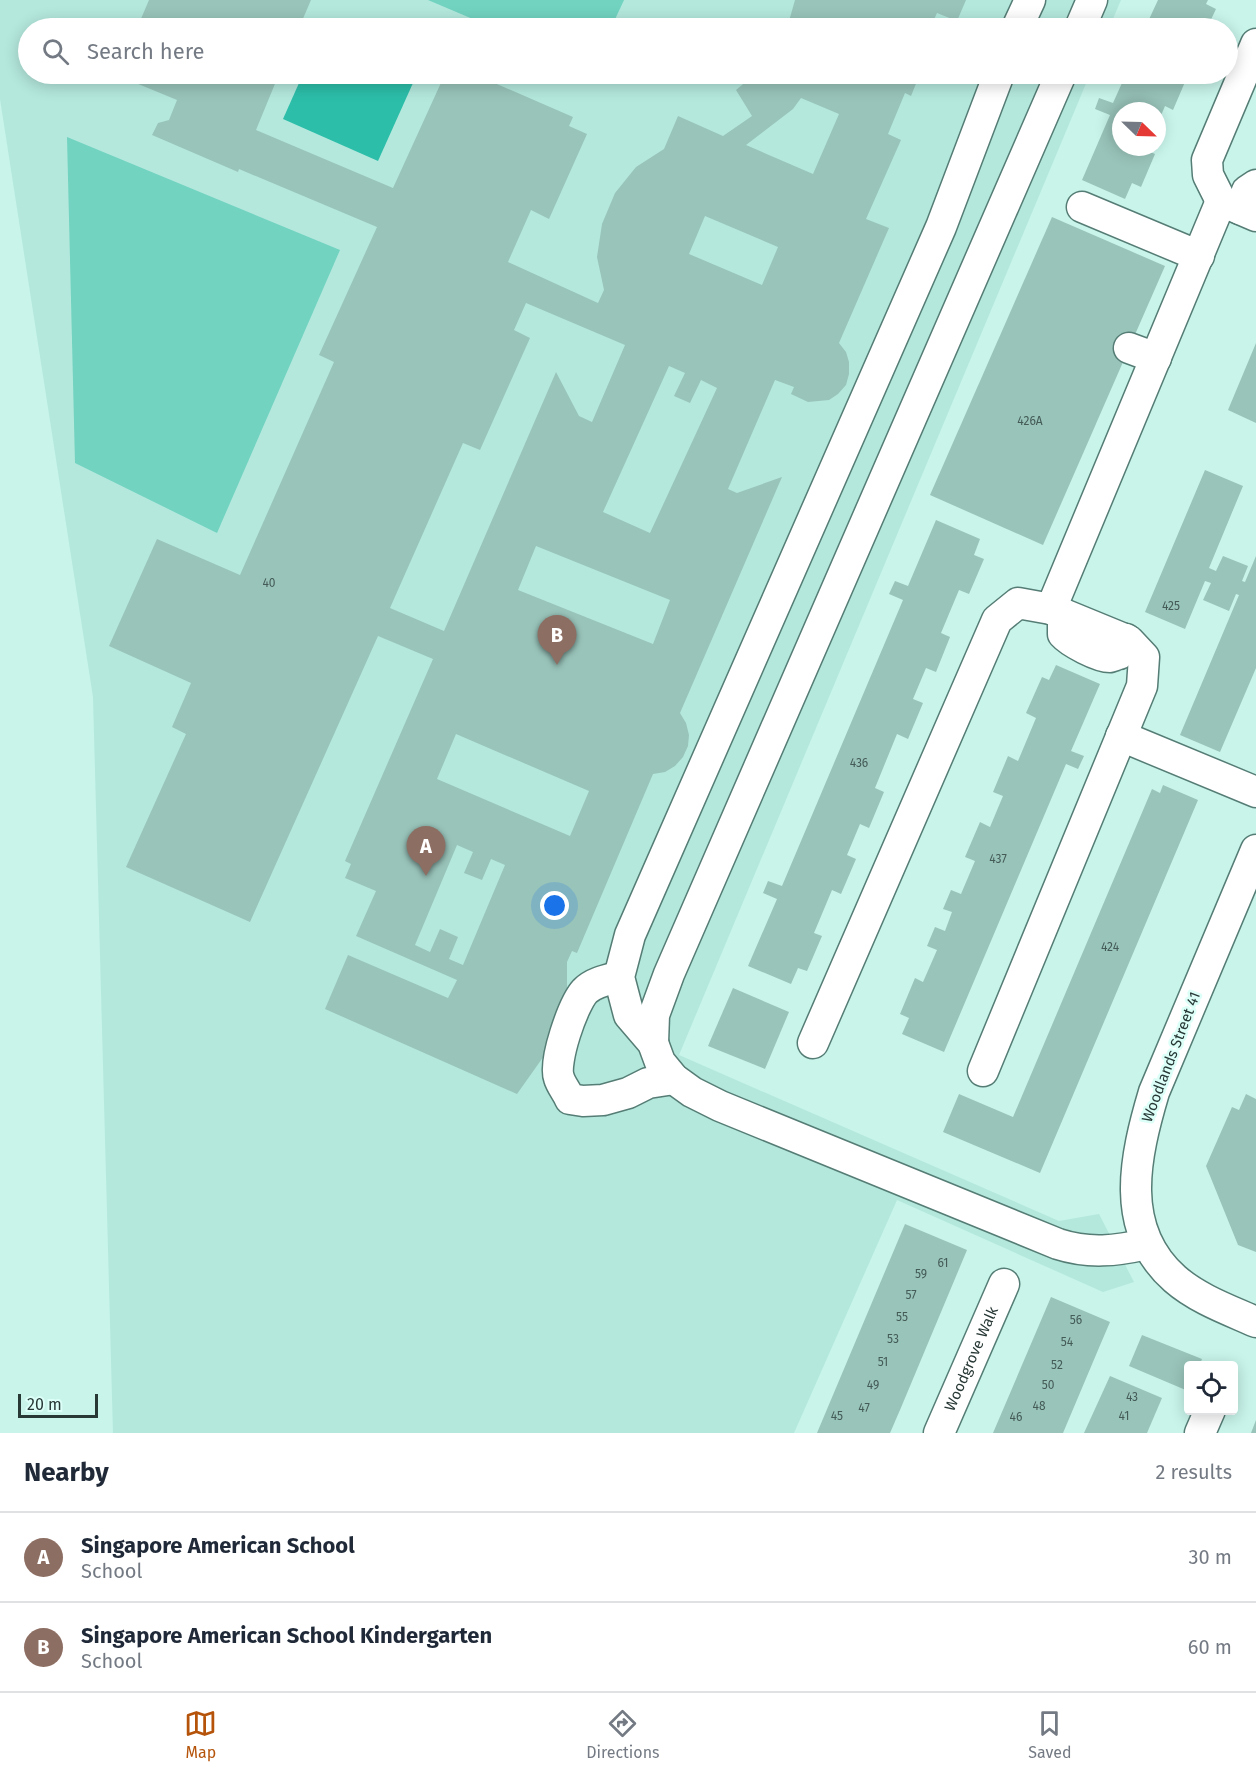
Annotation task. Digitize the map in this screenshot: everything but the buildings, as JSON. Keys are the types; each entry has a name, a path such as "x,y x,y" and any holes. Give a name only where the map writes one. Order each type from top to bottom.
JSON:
{"street":[{"path":"1022,18 1030,0"},
{"path":"1084,18 1092,0"},
{"path":"1059,612 1143,353 1198,256 1243,203 1208,175 1207,160 1256,44"},
{"path":"995,84 941,227 630,935 619,977 629,1015 653,1043 660,1062 674,1079 692,1092 720,1106 1078,1251 1105,1252 1147,1244"},
{"path":"653,1043 654,1015 669,974 1057,84"},
{"path":"1082,207 1198,256"},
{"path":"941,227 987,244"},
{"path":"813,1043 997,620 1018,603 1059,612 1126,639 1144,657 1142,686 983,1071"},
{"path":"1121,736 1256,792"},
{"name":"Woodlands Street 41","path":"1256,850 1154,1092 1143,1128 1136,1164 1138,1213 1147,1244 1159,1262 1176,1280 1220,1307 1256,1322"},
{"path":"619,977 600,981 586,990 576,1005 563,1039 558,1077 570,1099 583,1101 628,1093 648,1083 674,1079"},
{"name":"Woodgrove Walk","path":"939,1433 1004,1284"},
{"path":"1200,1433 1208,1415"}],"shaded area":[{"path":"0,0 1121,0 1113,18 18,18 18,84 1086,84 679,1055 1059,1221 1099,1214 1134,1282 1103,1292 897,1200 794,1433 113,1433 93,697 0,99"},
{"path":"428,0 624,0 616,18 470,18"},
{"path":"299,84 413,84 378,161 283,119"},
{"path":"67,137 340,250 217,533 75,463"}],"place":[{"name":"Singapore American School Kindergarten","path":"557,665"},
{"name":"Singapore American School","path":"426,876"}]}
